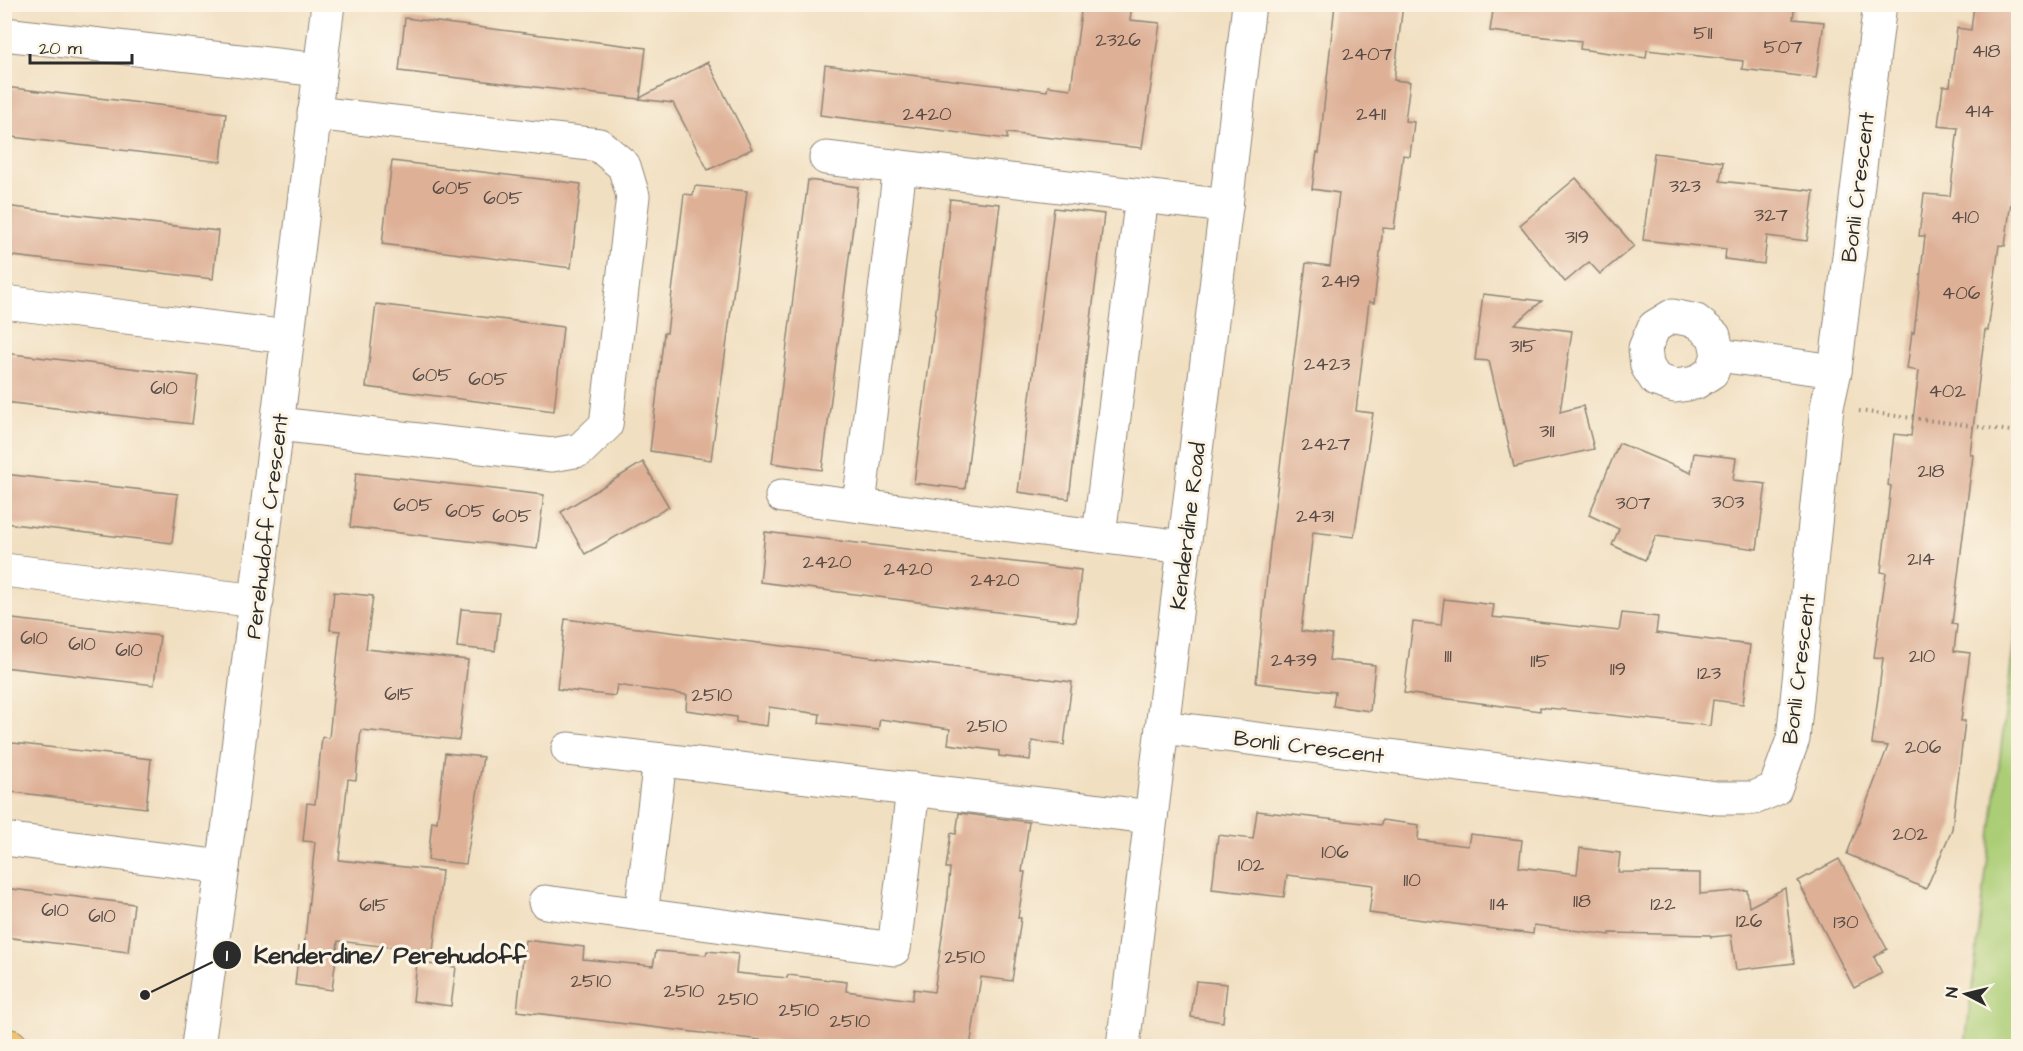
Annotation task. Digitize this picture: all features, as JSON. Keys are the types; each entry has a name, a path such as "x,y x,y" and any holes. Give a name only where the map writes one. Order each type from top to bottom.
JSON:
{"main road":[{"path":"4,1044 11,1047"}],"street":[{"name":"Perehudoff Crescent","path":"198,1047 257,601 328,4"},
{"name":"Kenderdine Road","path":"1123,1047 1249,4"},
{"name":"Bonli Crescent","path":"1162,727 1717,798 1754,798 1774,789 1793,739 1827,407 1835,371 1880,4"},
{"path":"4,34 320,70"},
{"path":"278,424 552,455 580,450 606,425 633,196 624,165 599,145 314,113"},
{"path":"826,158 1226,206"},
{"path":"859,505 900,167"},
{"path":"1099,535 1142,196"},
{"path":"4,302 288,337"},
{"path":"1718,355 1835,371"},
{"path":"782,496 1184,547"},
{"path":"4,570 257,601"},
{"path":"568,748 1150,817"},
{"path":"641,915 660,759"},
{"path":"545,903 894,949 913,789"},
{"path":"4,839 223,867"}],"path":[{"path":"1827,407 2019,432"}],"green space":[{"path":"2018,607 2018,1046 1965,1046"}],"building":[{"path":"1082,4 1132,4 1130,20 1160,23 1142,148 1007,133 1007,139 820,115 825,65 1047,91 1048,86 1071,89"},
{"path":"1335,4 1403,4 1394,80 1410,82 1405,121 1414,122 1410,156 1403,155 1394,229 1383,228 1374,303 1369,302 1356,411 1373,413 1354,537 1313,532 1301,631 1332,635 1329,660 1375,665 1370,711 1333,706 1335,692 1256,683 1271,537 1306,263 1330,266 1339,193 1312,189 1317,152 1319,153"},
{"path":"1494,4 1795,4 1793,19 1824,22 1816,78 1742,69 1743,61 1647,50 1646,58 1580,49 1581,41 1490,31"},
{"path":"1974,4 2019,4 2019,141 2005,246 1999,245 1988,331 1985,330 1970,454 1973,455 1952,624 1957,625 1954,651 1970,653 1961,721 1965,721 1952,829 1926,889 1847,854 1888,746 1872,744 1883,658 1874,657 1886,573 1881,572 1891,486 1888,485 1894,434 1911,436 1919,371 1907,369 1912,332 1914,333 1925,236 1919,236 1924,194 1950,196 1958,128 1938,126 1943,86 1950,86 1957,28 1971,30"},
{"path":"405,18 646,48 640,98 708,62 752,149 708,170 673,103 399,71"},
{"path":"4,87 226,113 221,162 4,136"},
{"path":"1654,153 1723,162 1720,181 1814,191 1807,241 1767,236 1764,264 1725,259 1726,249 1643,240"},
{"path":"392,161 581,184 571,268 382,244"},
{"path":"1576,178 1634,246 1600,274 1589,262 1565,282 1520,225"},
{"path":"808,180 858,187 822,470 772,463"},
{"path":"695,186 747,191 711,460 650,451 684,194 693,195"},
{"path":"950,199 1000,204 965,489 914,483"},
{"path":"4,206 218,231 213,279 4,255"},
{"path":"1054,208 1104,214 1069,499 1018,492"},
{"path":"1483,294 1542,301 1515,324 1572,331 1560,412 1583,406 1594,449 1514,467 1489,361 1475,360"},
{"path":"376,304 563,327 554,411 366,387"},
{"path":"4,353 198,376 192,424 4,402"},
{"path":"1619,443 1691,473 1694,453 1736,458 1733,480 1766,484 1757,549 1656,536 1645,560 1612,545 1619,529 1589,515"},
{"path":"643,462 669,507 585,554 561,512"},
{"path":"356,473 544,495 537,549 350,527"},
{"path":"4,474 178,494 172,543 4,523"},
{"path":"765,532 1081,570 1076,622 760,582"},
{"path":"334,592 373,596 366,649 468,660 459,740 361,730 356,780 348,779 339,860 442,871 433,952 338,941 332,990 295,985 299,947 304,948 315,842 303,841 307,803 315,804 322,737 329,738 340,631 330,630"},
{"path":"1444,599 1494,605 1492,617 1619,631 1622,613 1658,617 1656,633 1750,645 1743,704 1713,700 1710,726 1540,707 1540,711 1404,693 1413,622 1441,625"},
{"path":"461,609 500,612 495,651 457,647"},
{"path":"4,618 160,636 154,685 4,667"},
{"path":"565,619 1072,682 1064,745 1032,741 1030,760 999,756 999,751 948,744 950,729 880,719 878,730 819,723 820,714 769,707 767,726 736,722 736,717 686,710 687,695 617,685 615,696 557,689"},
{"path":"4,742 151,759 146,808 4,791"},
{"path":"445,753 483,757 466,864 428,860 432,821 437,822"},
{"path":"1257,811 1381,825 1382,820 1419,825 1418,840 1468,846 1470,834 1522,840 1519,867 1577,874 1580,848 1620,853 1618,872 1700,873 1700,894 1747,890 1749,907 1785,888 1794,963 1736,970 1731,935 1711,937 1710,935 1610,933 1610,935 1534,925 1533,934 1369,913 1373,885 1287,875 1284,897 1212,889 1218,835 1253,839"},
{"path":"959,813 1029,822 1018,918 1021,918 1012,981 981,977 970,1047 776,1047 777,1042 517,1011 525,940 584,947 583,959 653,966 656,951 706,955 707,951 738,954 736,973 787,978 788,975 847,982 846,991 912,1000 914,989 934,992 948,895 950,868 946,868 951,833 956,834"},
{"path":"1839,859 1887,949 1874,957 1882,973 1854,988 1798,881"},
{"path":"4,888 134,904 128,952 4,937"},
{"path":"417,963 456,967 451,1006 413,1001"},
{"path":"1196,981 1227,984 1223,1022 1191,1017"}],"place":[{"name":"Kenderdine/ Perehudoff","path":"145,995"}]}
